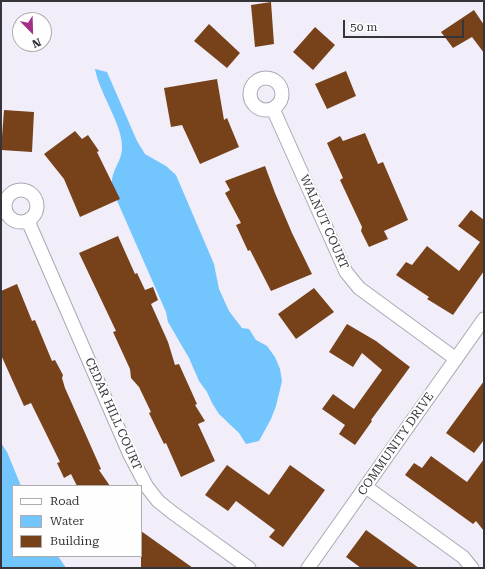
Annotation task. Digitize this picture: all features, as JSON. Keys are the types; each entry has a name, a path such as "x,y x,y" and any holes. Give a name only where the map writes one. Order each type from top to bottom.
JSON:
{"street":[{"name":"WALNUT COURT","path":"273,109 346,272 358,288 456,359"},
{"name":"CEDAR HILL COURT","path":"28,221 130,454 147,487 158,501 173,513 249,568"},
{"name":"COMMUNITY DRIVE","path":"308,568 484,319"},
{"path":"366,486 463,557 472,568"}],"water":[{"path":"95,69 107,72 137,141 145,154 166,166 176,175 214,264 219,289 229,311 242,328 249,329 256,340 267,346 275,357 280,369 282,381 276,406 259,441 246,444 239,433 219,414 199,381 189,358 168,322 166,312 111,187 113,174 121,154 121,139 115,120 101,89"},
{"path":"1,443 7,452 21,485 12,485 12,557 59,557 66,568 1,568"}],"building":[{"path":"271,2 274,44 255,47 251,5"},
{"path":"474,10 484,25 484,53 472,37 453,48 441,32"},
{"path":"209,24 240,53 227,68 194,41"},
{"path":"315,27 335,45 313,70 293,52"},
{"path":"346,71 356,96 327,109 315,84"},
{"path":"217,79 224,120 227,118 239,147 200,164 182,125 171,127 164,88"},
{"path":"4,110 34,112 32,152 1,150"},
{"path":"75,131 82,139 88,135 99,151 97,152 120,199 80,217 64,179 44,154"},
{"path":"365,133 378,164 383,162 408,220 384,231 388,239 369,247 361,231 362,227 340,180 343,178 327,143 340,136 343,141"},
{"path":"265,166 292,233 312,274 271,291 250,250 248,251 236,225 241,223 225,193 230,190 225,181"},
{"path":"471,210 484,220 484,271 453,315 427,299 429,297 396,275 406,262 412,265 427,246 459,271 480,242 458,226"},
{"path":"118,236 135,274 137,273 145,290 153,287 158,300 151,304 168,342 175,365 179,364 197,404 195,405 205,421 198,424 215,461 181,477 166,443 164,444 149,413 151,412 139,387 131,378 130,369 113,332 116,331 79,253"},
{"path":"17,284 32,321 35,320 52,361 55,360 63,375 62,378 65,388 101,469 99,470 109,485 76,485 71,474 64,478 57,463 60,462 31,403 24,406 1,355 1,291"},
{"path":"314,288 334,312 296,339 278,314"},
{"path":"347,324 376,341 410,367 371,420 372,421 355,445 339,434 345,425 322,409 333,394 354,409 382,370 362,353 353,367 329,352"},
{"path":"484,381 484,440 474,453 446,433"},
{"path":"431,456 467,482 484,459 484,531 476,521 473,524 405,475 414,463 422,468"},
{"path":"227,465 269,495 290,465 325,490 283,547 269,537 275,530 236,501 228,511 205,495"},
{"path":"366,530 419,568 361,568 346,557"},
{"path":"142,532 193,568 141,568"}]}
